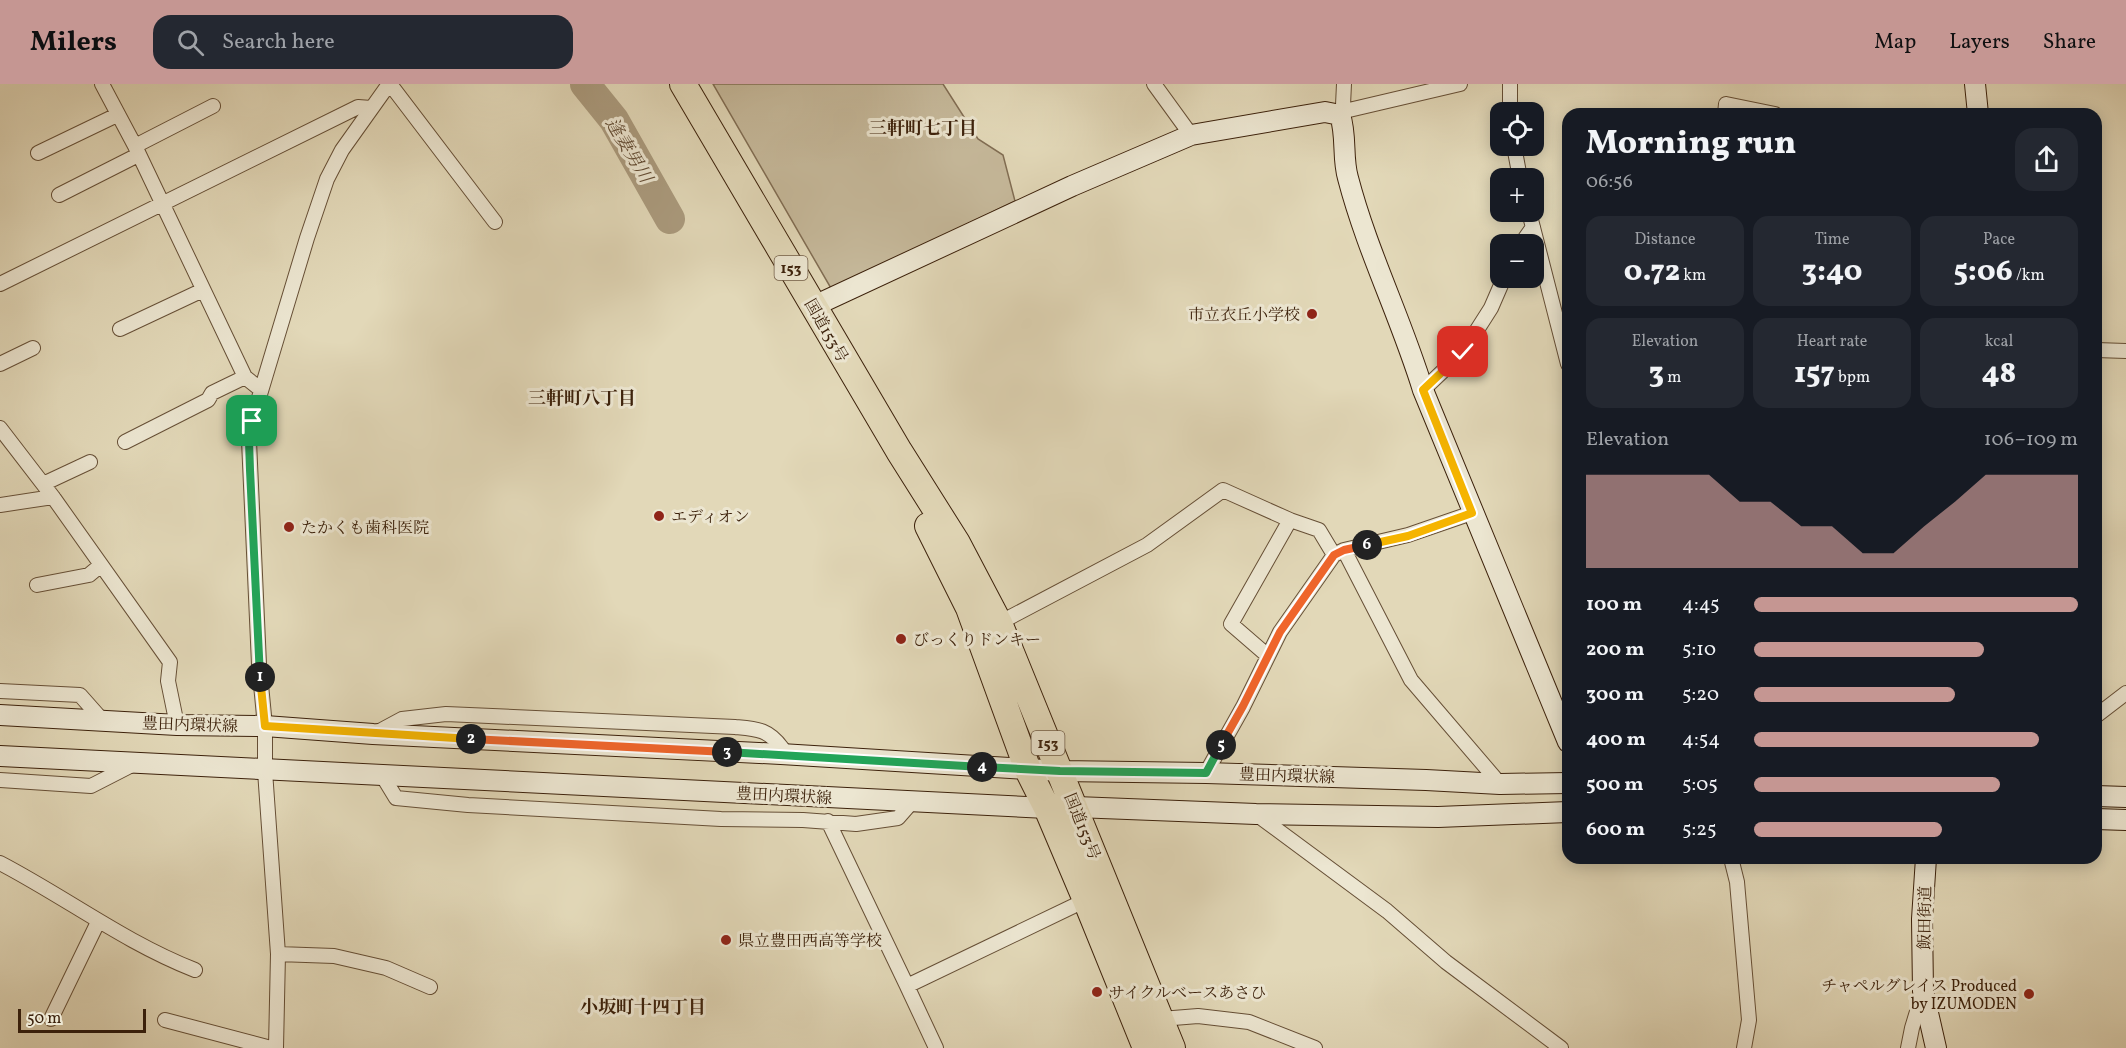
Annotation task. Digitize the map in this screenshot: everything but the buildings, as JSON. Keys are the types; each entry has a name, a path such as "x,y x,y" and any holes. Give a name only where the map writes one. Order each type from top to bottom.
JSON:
{"highway":[{"name":"国道153号","path":"683,84 899,451 957,543 999,622 1172,1048"},
{"name":"国道153号","path":"899,451 906,486 969,608 1028,770 1047,808 1146,1048"}],"street":[{"path":"102,84 245,377 260,389"},
{"path":"276,1048 278,954 265,771 265,726 259,664 249,441 260,389 327,179 342,150 389,84 495,222"},
{"path":"1154,84 1191,135"},
{"path":"1344,84 1344,105 1340,116 1345,129 1347,176 1366,235 1423,390 1472,513 1562,727"},
{"path":"814,306 1072,186 1191,135 1325,112 1340,116 1349,110 1460,84"},
{"path":"1510,84 1510,102"},
{"path":"1975,84 1977,108"},
{"path":"1726,108 1726,104 1746,108"},
{"path":"59,195 213,106"},
{"path":"0,284 358,107 371,108"},
{"path":"38,153 117,115"},
{"path":"1532,222 1562,341"},
{"path":"1528,234 1533,227"},
{"path":"1423,390 1463,352 1491,308 1500,288"},
{"path":"120,330 203,290"},
{"path":"0,364 33,348"},
{"path":"2102,350 2126,351"},
{"path":"125,442 208,400 212,393 245,377"},
{"path":"0,428 43,484 170,662 168,681 177,725"},
{"path":"43,484 90,462"},
{"path":"999,622 1147,545 1223,490 1290,520 1319,530 1339,553 1411,680 1500,784"},
{"path":"0,505 52,497"},
{"path":"1206,773 1280,632 1339,553 1408,536 1472,513"},
{"path":"1268,656 1231,624 1290,520"},
{"path":"37,585 89,575 101,565"},
{"path":"0,691 80,695 103,721"},
{"path":"2102,711 2126,693"},
{"path":"373,734 402,719 446,714 746,728 761,729 776,740 782,748 781,754"},
{"name":"豊田内環状線","path":"0,715 177,725 265,726 1028,770 1415,779 1500,784 1562,783"},
{"name":"豊田内環状線","path":"0,756 265,771 1047,808 1438,817 1562,812"},
{"path":"0,780 91,786 134,764"},
{"path":"382,775 396,798 468,805 721,819 828,821 856,824 898,818 912,802"},
{"path":"2102,796 2126,797"},
{"path":"1256,814 1387,911 1446,962 1561,1048"},
{"path":"2102,819 2126,820"},
{"path":"828,821 936,1048"},
{"path":"0,863 98,922 162,957 195,970"},
{"path":"1732,864 1737,882 1749,1020 1744,1048"},
{"name":"飯田街道","path":"1926,864 1922,920 1923,991 1936,1048"},
{"path":"907,986 1086,900"},
{"path":"51,1018 98,922"},
{"path":"278,954 334,956 386,968 429,987"},
{"path":"1908,1048 1923,991"},
{"path":"1161,1019 1198,1016 1249,1022 1315,1048"},
{"path":"165,1020 271,1048"}],"shaded area":[{"path":"713,84 943,84 978,139 1003,155 1015,201 832,290"}],"waterway":[{"name":"逢妻男川","path":"585,84 614,120 670,219"}],"place":[{"name":"市立衣丘小学校","path":"1312,314"},
{"name":"エディオン","path":"659,516"},
{"name":"たかくも歯科医院","path":"289,527"},
{"name":"びっくりドンキー","path":"901,639"},
{"name":"県立豊田西高等学校","path":"726,940"},
{"name":"サイクルベースあさひ","path":"1097,992"},
{"name":"チャペルグレイス Produced by IZUMODEN","path":"2029,994"}],"district":[{"name":"三軒町七丁目","path":"923,128"},
{"name":"三軒町八丁目","path":"582,398"},
{"name":"小坂町十四丁目","path":"643,1007"}],"route":[{"path":"252,421 249,441 250,470 259,664 265,726 373,734 781,754 1060,771 1206,773 1280,632 1334,555 1344,550 1408,536 1472,513 1423,390 1463,352"}]}
